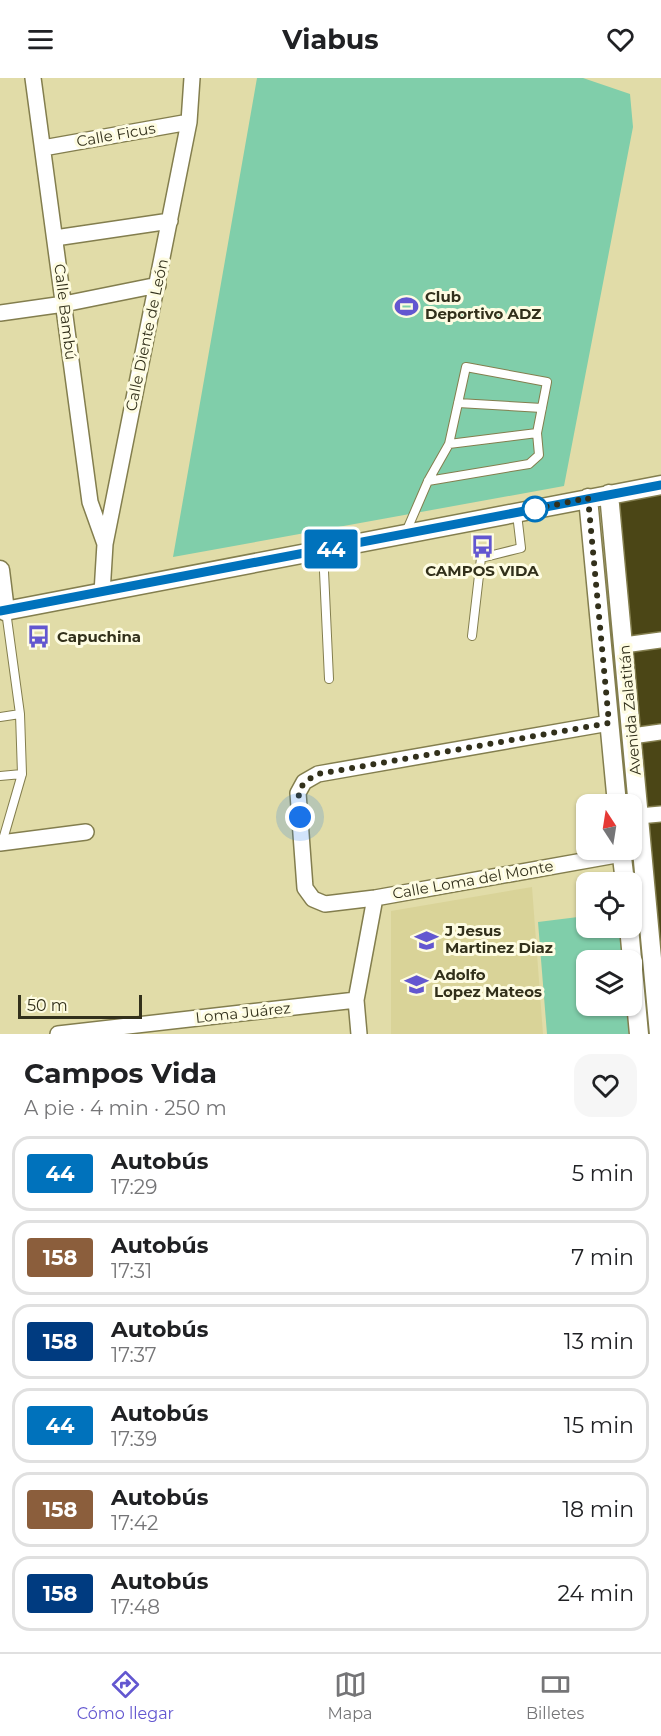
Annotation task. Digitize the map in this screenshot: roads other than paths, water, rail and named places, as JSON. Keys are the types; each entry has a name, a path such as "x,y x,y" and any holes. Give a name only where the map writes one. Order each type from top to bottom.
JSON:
{"street":[{"name":"Calle Bambú","path":"33,78 90,502 105,544"},
{"name":"Calle Diente de León","path":"102,593 105,544 189,122 192,78"},
{"name":"Calle Ficus","path":"43,148 189,122"},
{"path":"55,238 170,221"},
{"path":"0,314 158,285"},
{"path":"0,570 3,611 661,485"},
{"name":"Avenida Zalatitán","path":"609,494 637,794"},
{"name":"Avenida Zalatitán","path":"588,498 616,794"},
{"path":"624,645 661,640"},
{"name":"Calle Loma del Monte","path":"576,860 375,898 325,904 313,899 305,888 298,793 304,782 318,774 609,723"},
{"path":"632,736 661,732"},
{"path":"642,816 661,814"},
{"path":"1,843 86,832"},
{"name":"Avenida Zalatitán","path":"642,851 658,998 659,1034"},
{"path":"359,1034 356,1000 375,898"},
{"path":"630,938 639,1034"},
{"name":"Loma Juárez","path":"58,1034 356,1000"}],"lane":[{"path":"405,534 428,481 449,444 466,367 547,382 537,433 539,455 529,464 428,481"},
{"path":"458,403 542,408"},
{"path":"449,444 537,433"},
{"path":"472,636 481,558 521,548 517,512"},
{"path":"323,550 329,679"},
{"path":"1,843 22,774 20,714 3,611"},
{"path":"0,717 20,714"},
{"path":"0,776 22,774"}],"place":[{"name":"Club Deportivo ADZ","path":"407,306"},
{"name":"CAMPOS VIDA","path":"482,547"},
{"name":"Capuchina","path":"39,637"},
{"name":"J Jesus Martinez Diaz","path":"427,940"},
{"name":"Adolfo Lopez Mateos","path":"416,984"}]}
